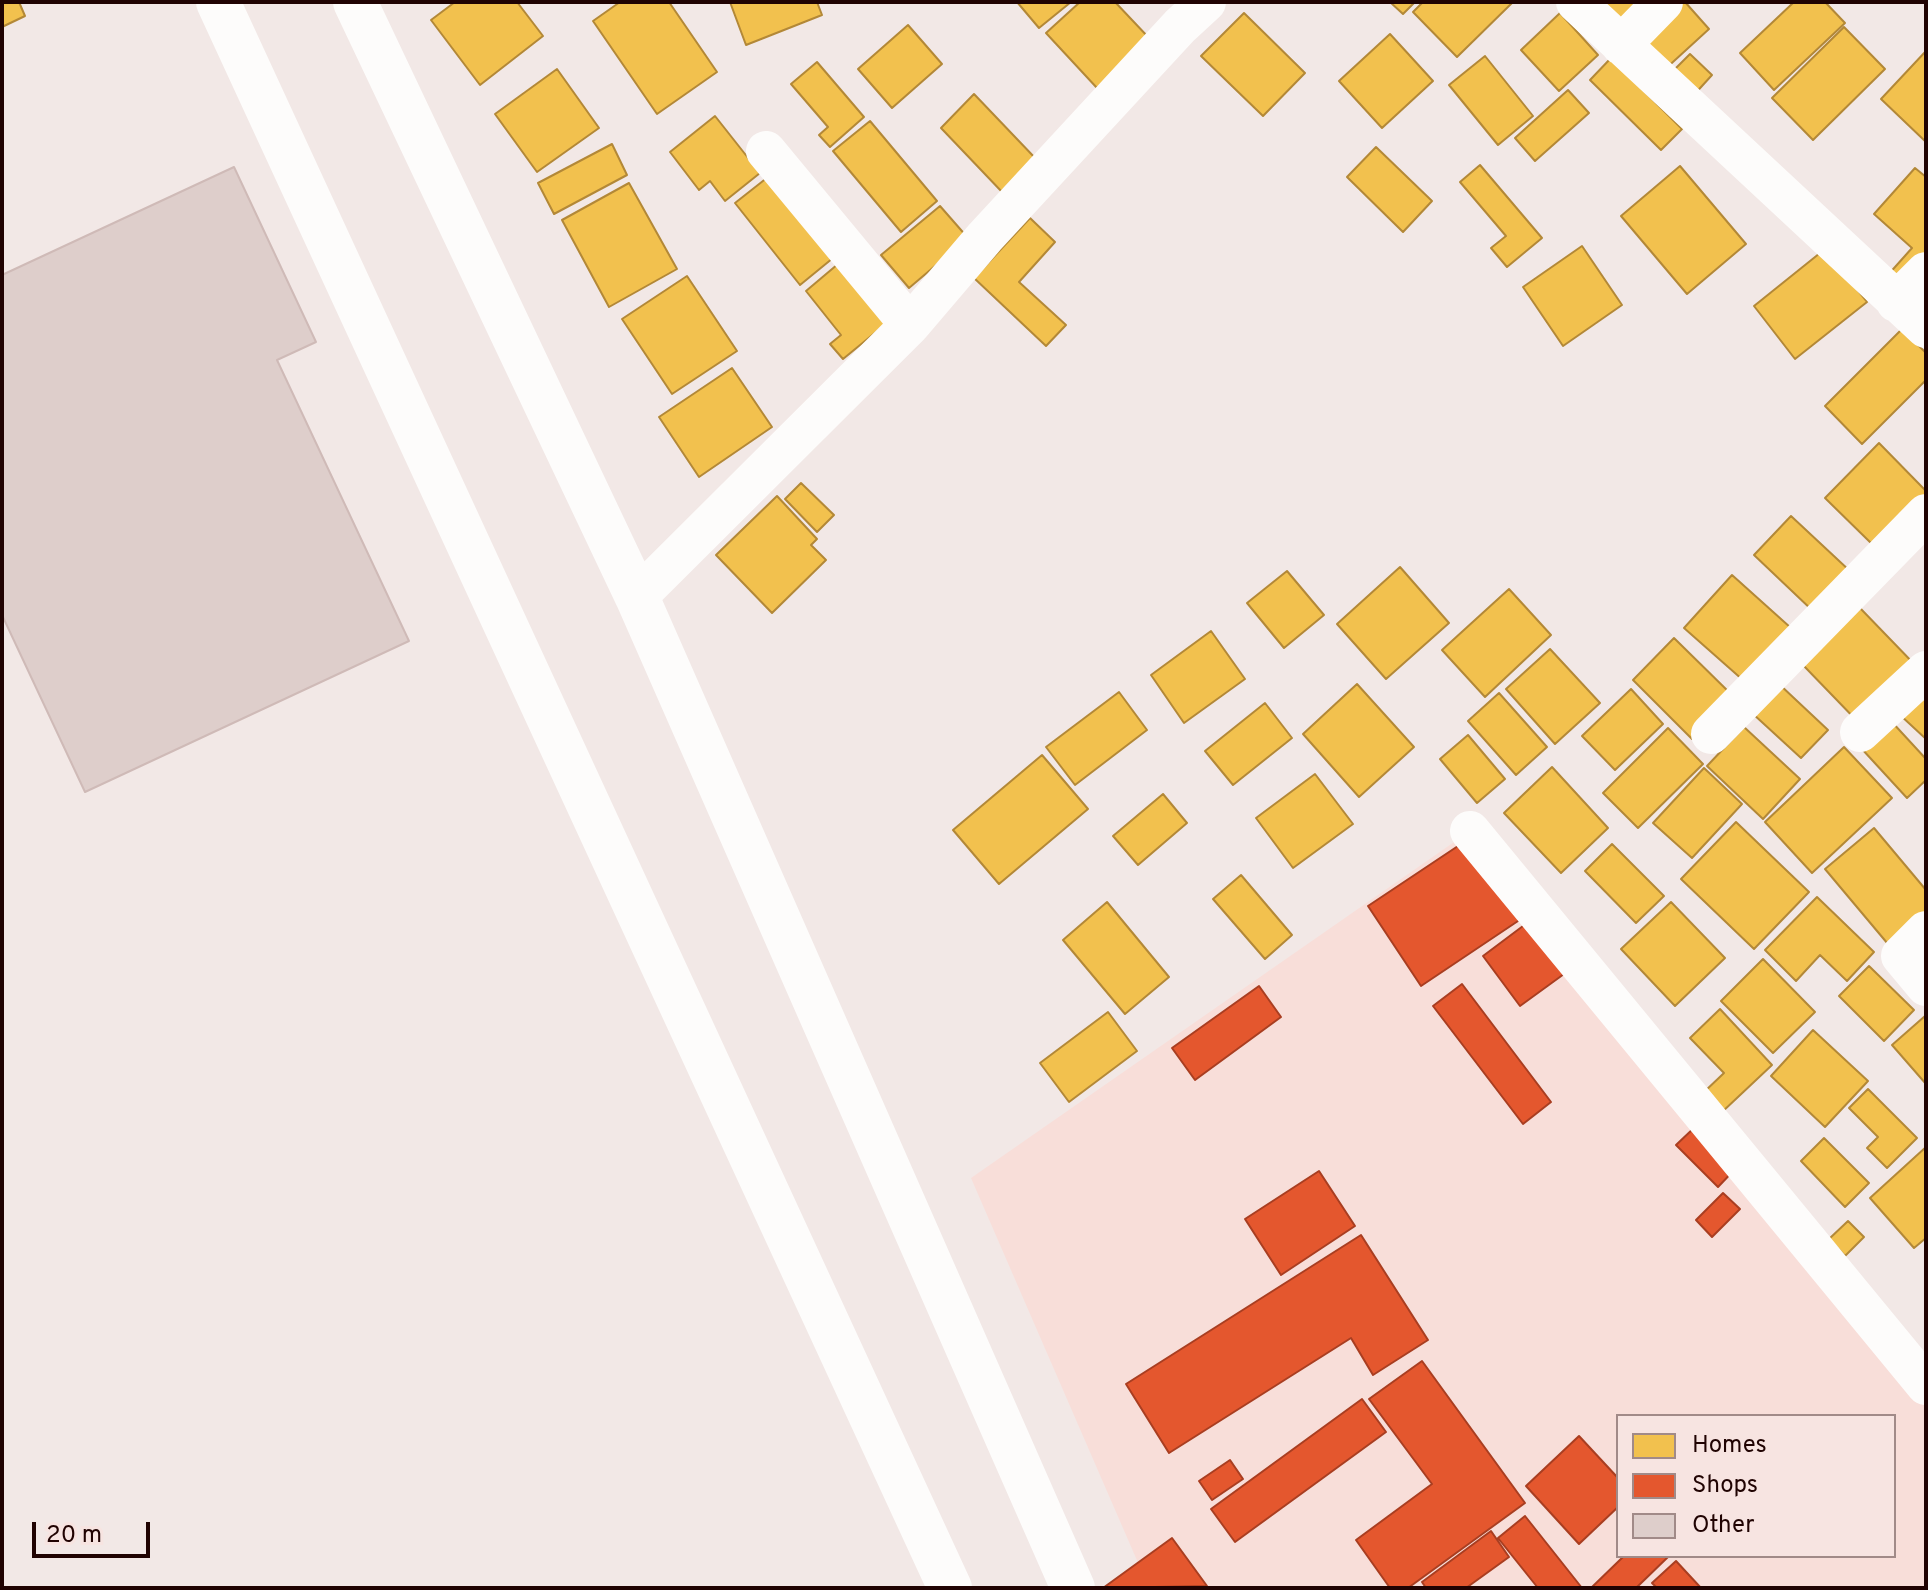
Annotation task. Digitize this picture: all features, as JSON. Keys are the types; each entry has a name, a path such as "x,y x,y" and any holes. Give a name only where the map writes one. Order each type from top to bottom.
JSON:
{"street":[{"path":"218,2 950,1588"},
{"path":"355,2 637,597 1073,1588"},
{"path":"637,597 910,325 1007,214 1206,2"},
{"path":"1576,2 1926,328"},
{"path":"1621,45 1663,2"},
{"path":"766,151 910,325"},
{"path":"1896,302 1926,272"},
{"path":"1711,734 1926,514"},
{"path":"1860,732 1926,671"},
{"path":"1470,831 1926,1385"},
{"path":"1926,931 1901,956 1926,986"}],"shaded area":[{"path":"1470,831 1926,1385 1926,1588 1149,1588 971,1178"}],"building: Homes":[{"path":"2,2 19,2 25,16 2,27"},
{"path":"455,2 517,2 543,36 480,85 431,20"},
{"path":"620,2 669,2 717,72 657,114 593,21"},
{"path":"730,2 817,2 822,15 746,45"},
{"path":"1017,2 1071,2 1039,28"},
{"path":"1080,2 1115,2 1150,39 1097,88 1046,33"},
{"path":"1390,2 1415,2 1403,14"},
{"path":"1423,2 1513,2 1457,57 1413,12"},
{"path":"1591,2 1638,2 1618,26"},
{"path":"1675,2 1685,2 1709,29 1662,72 1633,40"},
{"path":"1794,2 1825,2 1845,23 1774,90 1740,53"},
{"path":"1244,13 1305,73 1263,116 1201,56"},
{"path":"1560,13 1598,55 1559,91 1521,50"},
{"path":"908,25 942,64 892,108 858,69"},
{"path":"1844,27 1885,69 1813,140 1772,98"},
{"path":"1390,34 1433,81 1382,128 1339,81"},
{"path":"1926,51 1926,142 1881,99"},
{"path":"1690,54 1712,75 1692,97 1669,75"},
{"path":"1485,56 1533,116 1498,145 1449,85"},
{"path":"1611,58 1682,129 1661,150 1590,80"},
{"path":"817,62 864,117 830,147 819,135 828,127 791,84"},
{"path":"557,69 599,128 537,172 495,114"},
{"path":"1568,90 1589,113 1535,161 1515,138"},
{"path":"974,94 1037,160 1003,193 941,128"},
{"path":"715,116 760,173 725,201 710,181 699,190 670,152"},
{"path":"870,121 937,201 901,232 833,151"},
{"path":"612,144 627,175 554,214 538,183"},
{"path":"1376,147 1432,201 1403,232 1347,177"},
{"path":"1480,165 1542,238 1507,267 1491,248 1506,236 1460,182"},
{"path":"1680,166 1746,244 1687,294 1621,216"},
{"path":"1915,168 1926,177 1926,261 1901,288 1887,276 1912,248 1874,214"},
{"path":"768,177 833,258 800,285 735,203"},
{"path":"629,183 677,269 609,307 562,220"},
{"path":"940,206 968,238 909,288 881,255"},
{"path":"1030,218 1055,242 1019,282 1066,325 1046,346 974,278"},
{"path":"1582,246 1622,305 1563,346 1523,287"},
{"path":"1825,249 1867,302 1795,359 1754,306"},
{"path":"838,264 887,323 843,359 830,344 841,335 806,291"},
{"path":"687,276 737,351 672,394 622,319"},
{"path":"1902,329 1926,353 1926,380 1862,444 1825,406"},
{"path":"732,368 772,427 699,477 659,417"},
{"path":"1879,443 1926,491 1926,495 1875,547 1825,498"},
{"path":"801,483 834,515 817,532 785,499"},
{"path":"777,496 817,539 811,545 826,560 772,613 716,555"},
{"path":"1791,516 1851,572 1814,612 1754,555"},
{"path":"1400,567 1449,623 1386,679 1337,624"},
{"path":"1287,571 1324,615 1284,648 1247,603"},
{"path":"1732,575 1791,628 1744,681 1684,628"},
{"path":"1509,589 1551,635 1485,697 1442,650"},
{"path":"1860,608 1918,668 1860,724 1802,664"},
{"path":"1211,631 1245,679 1184,723 1151,675"},
{"path":"1674,638 1734,697 1692,739 1633,680"},
{"path":"1550,649 1600,703 1555,744 1506,689"},
{"path":"1357,684 1414,747 1359,797 1303,734"},
{"path":"1779,684 1828,730 1801,758 1752,713"},
{"path":"1926,684 1926,739 1899,714"},
{"path":"1631,689 1663,724 1615,770 1582,736"},
{"path":"1119,692 1147,730 1075,785 1046,747"},
{"path":"1499,693 1547,747 1516,775 1468,721"},
{"path":"1265,703 1292,738 1233,785 1205,751"},
{"path":"1891,721 1926,759 1926,780 1907,798 1861,748"},
{"path":"1744,727 1800,779 1763,819 1707,766"},
{"path":"1668,728 1703,764 1638,828 1603,793"},
{"path":"1468,735 1505,779 1477,803 1440,759"},
{"path":"1844,747 1892,798 1812,873 1765,822"},
{"path":"1042,755 1088,809 999,884 953,830"},
{"path":"1552,767 1608,828 1561,873 1504,813"},
{"path":"1704,768 1742,804 1692,858 1653,823"},
{"path":"1315,774 1353,824 1293,868 1256,818"},
{"path":"1163,794 1187,823 1138,865 1113,836"},
{"path":"1736,822 1809,892 1754,949 1681,879"},
{"path":"1874,828 1926,890 1926,923 1893,950 1825,869"},
{"path":"1612,844 1664,896 1636,923 1585,871"},
{"path":"1241,875 1292,935 1265,959 1213,899"},
{"path":"1817,897 1874,952 1847,981 1820,955 1796,981 1765,950"},
{"path":"1107,902 1169,977 1125,1014 1063,940"},
{"path":"1671,902 1725,958 1675,1006 1621,949"},
{"path":"1763,959 1815,1012 1773,1053 1721,1001"},
{"path":"1869,966 1914,1010 1884,1041 1839,996"},
{"path":"1720,1009 1772,1065 1721,1113 1703,1093 1724,1073 1690,1038"},
{"path":"1108,1012 1137,1051 1069,1102 1040,1063"},
{"path":"1926,1017 1926,1084 1892,1045"},
{"path":"1813,1030 1868,1081 1825,1127 1771,1076"},
{"path":"1868,1089 1917,1138 1887,1168 1867,1148 1878,1137 1849,1108"},
{"path":"1824,1138 1869,1183 1845,1207 1801,1161"},
{"path":"1926,1147 1926,1238 1914,1248 1870,1198"},
{"path":"1848,1221 1864,1237 1845,1256 1829,1239"}],"building: Shops":[{"path":"1467,840 1521,919 1421,986 1368,906"},
{"path":"1527,923 1564,974 1520,1006 1483,956"},
{"path":"1462,984 1551,1102 1523,1124 1433,1006"},
{"path":"1259,986 1281,1017 1195,1080 1172,1048"},
{"path":"1696,1126 1737,1167 1718,1187 1676,1145"},
{"path":"1319,1171 1355,1226 1281,1275 1245,1219"},
{"path":"1723,1193 1740,1209 1712,1237 1696,1220"},
{"path":"1361,1235 1428,1340 1373,1375 1351,1338 1169,1453 1126,1384"},
{"path":"1422,1361 1525,1503 1408,1588 1390,1588 1356,1540 1432,1484 1369,1399"},
{"path":"1362,1399 1386,1432 1235,1542 1211,1509"},
{"path":"1579,1436 1616,1476 1616,1509 1579,1544 1526,1486"},
{"path":"1230,1460 1243,1479 1212,1500 1199,1481"},
{"path":"1525,1516 1582,1588 1538,1588 1498,1538"},
{"path":"1491,1531 1509,1557 1466,1588 1426,1588 1422,1582"},
{"path":"1172,1538 1207,1586 1103,1588"},
{"path":"1622,1558 1667,1558 1636,1588 1591,1588"},
{"path":"1676,1561 1701,1588 1657,1588 1652,1583"}],"building: Other":[{"path":"234,167 316,342 277,360 409,641 85,792 2,615 2,275"}]}
